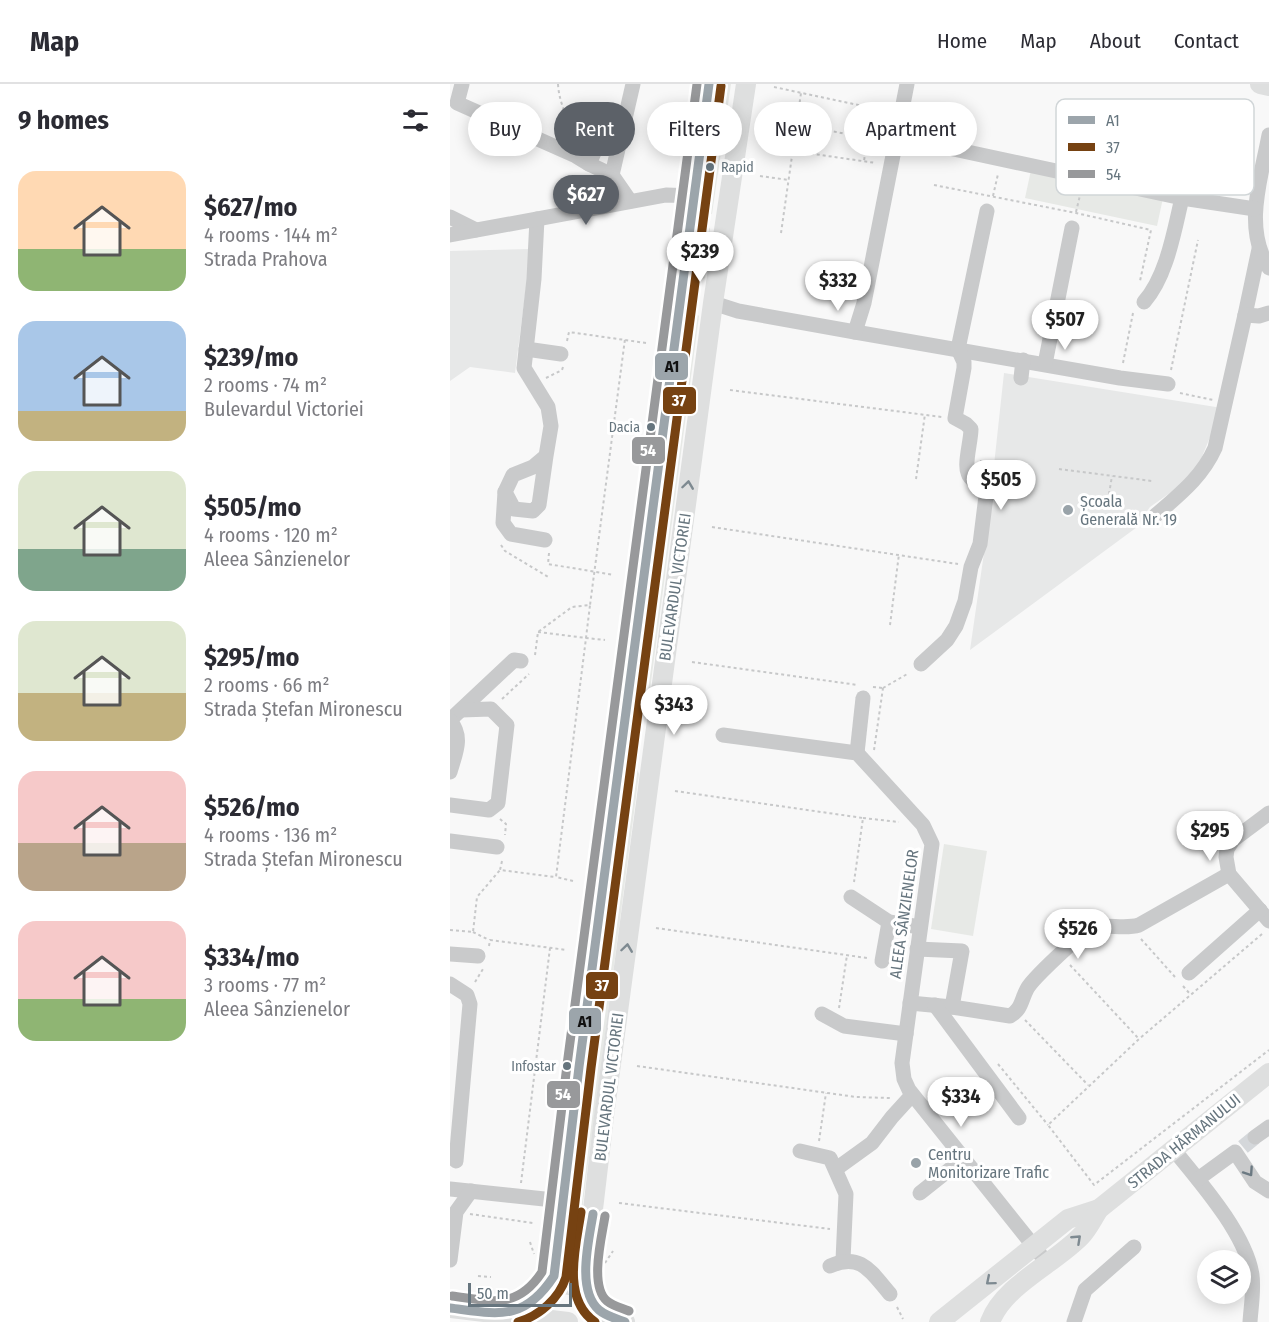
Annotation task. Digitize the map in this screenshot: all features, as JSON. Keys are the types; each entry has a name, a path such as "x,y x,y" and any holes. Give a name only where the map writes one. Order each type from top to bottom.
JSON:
{"main road":[{"name":"BULEVARDUL VICTORIEI","path":"512,1315 532,1307 540,1300 554,1275 710,84"},
{"name":"BULEVARDUL VICTORIEI","path":"625,1322 598,1309 591,1297 585,1277 604,1116 713,303 746,84"},
{"path":"1260,84 1269,86"},
{"path":"681,299 713,303"},
{"path":"625,729 655,733"},
{"name":"STRADA HĂRMANULUI","path":"990,1322 995,1310 1047,1263 1082,1236 1099,1209 1267,1078"},
{"name":"STRADA HĂRMANULUI","path":"939,1322 1068,1219 1099,1209"},
{"path":"554,1275 566,1285 573,1286 581,1284 585,1277"},
{"path":"450,1308 568,1322"}],"street":[{"path":"462,84 457,103 612,175 630,201"},
{"path":"612,175 633,84"},
{"path":"855,332 866,295 906,84"},
{"path":"1156,514 1193,482 1208,464 1215,448 1259,249 1255,209 1269,135"},
{"path":"977,154 1056,171"},
{"path":"582,160 585,156"},
{"path":"450,235 666,195 695,196"},
{"path":"1168,195 1255,209"},
{"path":"1144,302 1151,294 1169,252 1182,198"},
{"path":"921,664 947,640 956,626 980,544 986,496 985,491 970,478 967,470 970,429 955,418 964,368 964,362 958,349 987,211"},
{"path":"450,217 476,230"},
{"path":"505,492 514,509 533,511 539,505 551,426 548,407 524,368 536,258 537,219"},
{"path":"1045,364 1074,220"},
{"path":"1259,249 1269,268"},
{"path":"713,303 738,311 855,332 1168,384"},
{"path":"1245,315 1260,316 1269,313"},
{"path":"526,349 561,354"},
{"path":"1021,378 1023,360"},
{"path":"546,456 533,467 513,475 505,492 503,523 510,534 547,546"},
{"path":"454,717 514,660 529,664"},
{"path":"723,735 857,753 865,690"},
{"path":"450,805 489,810 498,803 507,725 491,709 454,717"},
{"path":"450,772 459,738 454,717"},
{"name":"ALEEA SÂNZIENELOR","path":"857,753 923,825 932,844 902,1063 904,1079 910,1092 1047,1263"},
{"path":"1182,979 1264,916 1229,874 1226,857 1227,849 1233,840 1269,813"},
{"path":"450,841 501,847"},
{"path":"910,1004 952,1007 1010,1016 1017,1012 1024,1000 1027,988 1059,955 1090,928 1132,927 1146,922 1229,874"},
{"path":"851,897 889,922 920,927"},
{"path":"882,961 889,922"},
{"path":"917,949 962,951 952,1007"},
{"path":"450,954 484,957"},
{"path":"450,984 467,995 470,1004 456,1161"},
{"path":"935,1005 1019,1118"},
{"path":"822,1014 844,1026 906,1034"},
{"path":"836,1169 872,1143 910,1092"},
{"path":"1255,1137 1269,1126"},
{"path":"1198,1179 1239,1149 1255,1182 1269,1191"},
{"path":"1174,1150 1198,1179 1241,1242 1250,1263 1252,1278 1250,1322"},
{"path":"800,1151 830,1158 846,1194 844,1230 836,1263 858,1262 868,1269 890,1294"},
{"path":"920,1193 964,1158"},
{"path":"450,1189 563,1201"},
{"path":"450,1260 456,1212 471,1191"},
{"path":"1074,1322 1085,1290 1134,1247"}],"path":[{"path":"558,84 558,98 582,160"},
{"path":"774,87 844,102"},
{"path":"800,102 801,93"},
{"path":"781,233 792,156"},
{"path":"828,156 864,161 865,156"},
{"path":"993,196 1001,159"},
{"path":"760,176 789,180"},
{"path":"934,185 993,196 1074,220 1151,230"},
{"path":"1074,220 1080,195"},
{"path":"1198,240 1168,384 1180,393 1225,402"},
{"path":"556,878 625,339 646,343"},
{"path":"730,390 955,418"},
{"path":"916,479 925,414"},
{"path":"1059,469 1152,481"},
{"path":"1109,494 1112,476"},
{"path":"712,528 972,567"},
{"path":"547,546 548,564 614,575"},
{"path":"890,625 899,555"},
{"path":"491,709 529,664 538,632 572,607 590,605"},
{"path":"538,632 605,640"},
{"path":"692,662 865,690 883,688 921,664"},
{"path":"872,771 883,688"},
{"path":"675,790 923,825"},
{"path":"472,932 477,897 501,870 501,847 506,824 489,810"},
{"path":"851,897 863,818"},
{"path":"501,870 573,881"},
{"path":"1132,927 1182,979 1190,994"},
{"path":"656,928 882,961"},
{"path":"1048,1125 1139,1039 1269,928"},
{"path":"450,930 472,932 490,940 567,950"},
{"path":"467,995 490,940"},
{"path":"529,1185 520,1185 550,948"},
{"path":"837,1023 847,955"},
{"path":"1059,955 1139,1039"},
{"path":"1017,1012 1088,1085"},
{"path":"996,1061 1094,1185 1269,1050"},
{"path":"637,1066 856,1097 891,1099 910,1092"},
{"path":"818,1154 826,1093"},
{"path":"619,1203 844,1230"},
{"path":"456,1212 533,1223"},
{"path":"530,1242 534,1254"},
{"path":"605,1263 613,1251"},
{"path":"478,1275 491,1277"}],"shaded area":[{"path":"721,84 731,84 728,102 719,102"},
{"path":"712,156 720,156 712,214 704,213"},
{"path":"1031,170 1056,175 1056,195 1149,195 1163,198 1157,226 1025,198"},
{"path":"702,226 710,228 705,278 701,280 695,278 694,272"},
{"path":"531,249 515,373 470,367 450,381 450,251"},
{"path":"691,311 699,316 648,705 643,709 639,705 688,314"},
{"name":"Școala Generală Nr. 19","path":"1004,373 1222,408 1194,476 1150,507 1145,514 1148,519 970,650 986,539"},
{"path":"637,769 639,774 574,1272 570,1276 565,1271 630,773"},
{"path":"944,844 987,851 973,936 931,929"}],"tunnel":[{"path":"1243,1147 1255,1137"}],"transit line":[{"name":"54","path":"452,1296 491,1301 513,1298 533,1284 542,1272 567,1065 697,84"},
{"name":"A1","path":"450,1308 496,1313 509,1312 532,1301 554,1276 579,1067 709,84"},
{"name":"37","path":"518,1322 533,1316 547,1306 559,1292 566,1277 591,1068 721,86"},
{"name":"37","path":"581,1212 574,1256 574,1286 584,1312 595,1322"},
{"name":"A1","path":"593,1214 586,1264 588,1290 599,1310 625,1322"},
{"name":"54","path":"605,1216 598,1260 599,1284 607,1301 629,1311"}],"place":[{"name":"Rapid","path":"710,167"},
{"name":"Dacia","path":"651,427"},
{"name":"Școala Generală Nr. 19","path":"1068,510"},
{"name":"Infostar","path":"567,1066"},
{"name":"Centru Monitorizare Trafic","path":"916,1163"}]}
